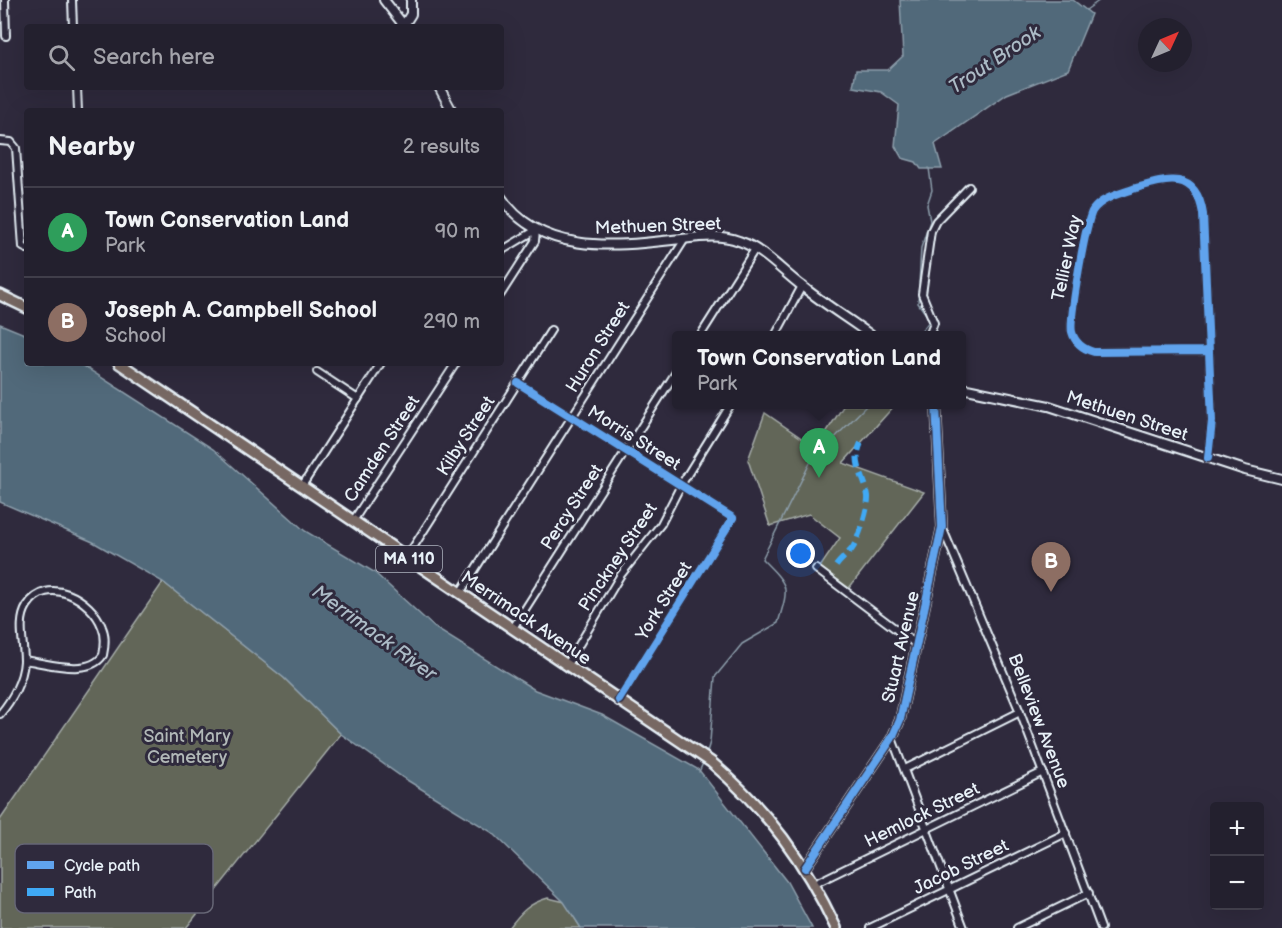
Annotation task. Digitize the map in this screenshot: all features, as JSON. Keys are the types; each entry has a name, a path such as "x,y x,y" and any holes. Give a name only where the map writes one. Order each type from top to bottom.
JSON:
{"main road":[{"path":"0,295 24,307"},
{"name":"Merrimack Avenue","path":"124,366 711,762 759,807 782,833 805,868 836,928"}],"street":[{"path":"5,0 6,36"},
{"path":"72,0 73,24"},
{"path":"384,0 403,24"},
{"path":"397,16 410,0"},
{"path":"406,24 411,14 410,0"},
{"path":"77,90 78,108"},
{"path":"441,90 450,108"},
{"path":"0,141 14,144 24,239"},
{"name":"Tellier Way","path":"1208,458 1212,433 1209,351 1203,214 1197,194 1178,179 1166,179 1100,203 1089,217 1071,312 1071,330 1076,340 1084,348 1094,352 1209,351"},
{"path":"931,331 934,323 925,304 922,287 931,231 938,218 969,187"},
{"name":"Methuen Street","path":"504,201 514,213 536,230 564,240 591,244 632,245 721,237 740,241 755,249 858,331"},
{"path":"504,250 536,230"},
{"path":"504,289 536,241 536,230"},
{"name":"Huron Street","path":"460,593 685,239"},
{"path":"703,331 755,249"},
{"path":"778,331 802,286"},
{"name":"Kilby Street","path":"407,557 551,330"},
{"path":"302,486 379,366"},
{"name":"Camden Street","path":"353,521 454,366"},
{"path":"317,372 358,399"},
{"name":"Percy Street","path":"513,628 672,378"},
{"name":"Morris Street","path":"518,383 733,518"},
{"name":"Methuen Street","path":"966,389 1049,406 1208,458 1282,479"},
{"name":"Pinckney Street","path":"567,664 621,576 661,524 681,485 728,409"},
{"name":"Stuart Avenue","path":"805,868 892,738 900,720 942,527 936,409"},
{"name":"York Street","path":"619,700 733,518"},
{"name":"Belleview Avenue","path":"942,527 1020,712 1101,928"},
{"path":"816,569 917,645"},
{"path":"0,714 17,687 24,660 22,617 28,604 43,592 56,590 69,594 91,610 102,628 103,655 95,664 82,667 24,660"},
{"path":"905,769 1020,712"},
{"path":"892,738 964,928"},
{"name":"Hemlock Street","path":"814,884 1043,772"},
{"name":"Jacob Street","path":"870,928 1066,833"},
{"path":"1017,928 1089,893"}],"green space":[{"path":"841,409 891,409 843,463 924,492 849,588 820,567 840,538 809,514 770,526 748,460 765,413 816,448"},
{"name":"Saint Mary Cemetery","path":"163,582 284,678 341,734 213,894 213,844 15,844 15,913 198,913 186,928 0,928 0,820"},
{"path":"548,898 565,902 581,928 509,928 526,909"}],"water":[{"path":"900,0 1073,0 1091,14 1068,70 1007,94 935,144 942,169 921,169 916,162 902,158 895,146 899,105 881,92 853,87 856,70 888,70 903,56"},
{"name":"Merrimack River","path":"0,324 24,334 24,366 84,366 213,449 305,531 374,572 435,628 535,690 602,715 699,770 787,882 812,928 581,928 564,902 493,833 402,777 341,734 284,678 163,582 93,542 0,502"}],"waterway":[{"name":"Trout Brook","path":"1086,10 1100,0"},
{"path":"922,331 930,320 918,303 921,248 930,221 927,205 932,190 929,168"},
{"path":"706,755 710,742 715,677 742,644 778,623 782,611 785,588 778,576 762,559 810,463 863,409"},
{"path":"699,772 703,763"}],"marked path":[{"path":"836,566 852,549 867,507 868,496 857,457 861,443"}],"cycle path":[{"path":"1208,458 1212,421 1203,214 1199,200 1194,190 1186,184 1168,181 1133,189 1101,202 1090,217 1082,249 1072,324 1072,332 1077,342 1094,352 1209,351"},
{"path":"518,383 733,518 619,700"},
{"path":"805,868 892,738 900,720 942,527 936,409"}],"place":[{"name":"Town Conservation Land","path":"819,478"},
{"name":"Joseph A. Campbell School","path":"1051,592"}]}
